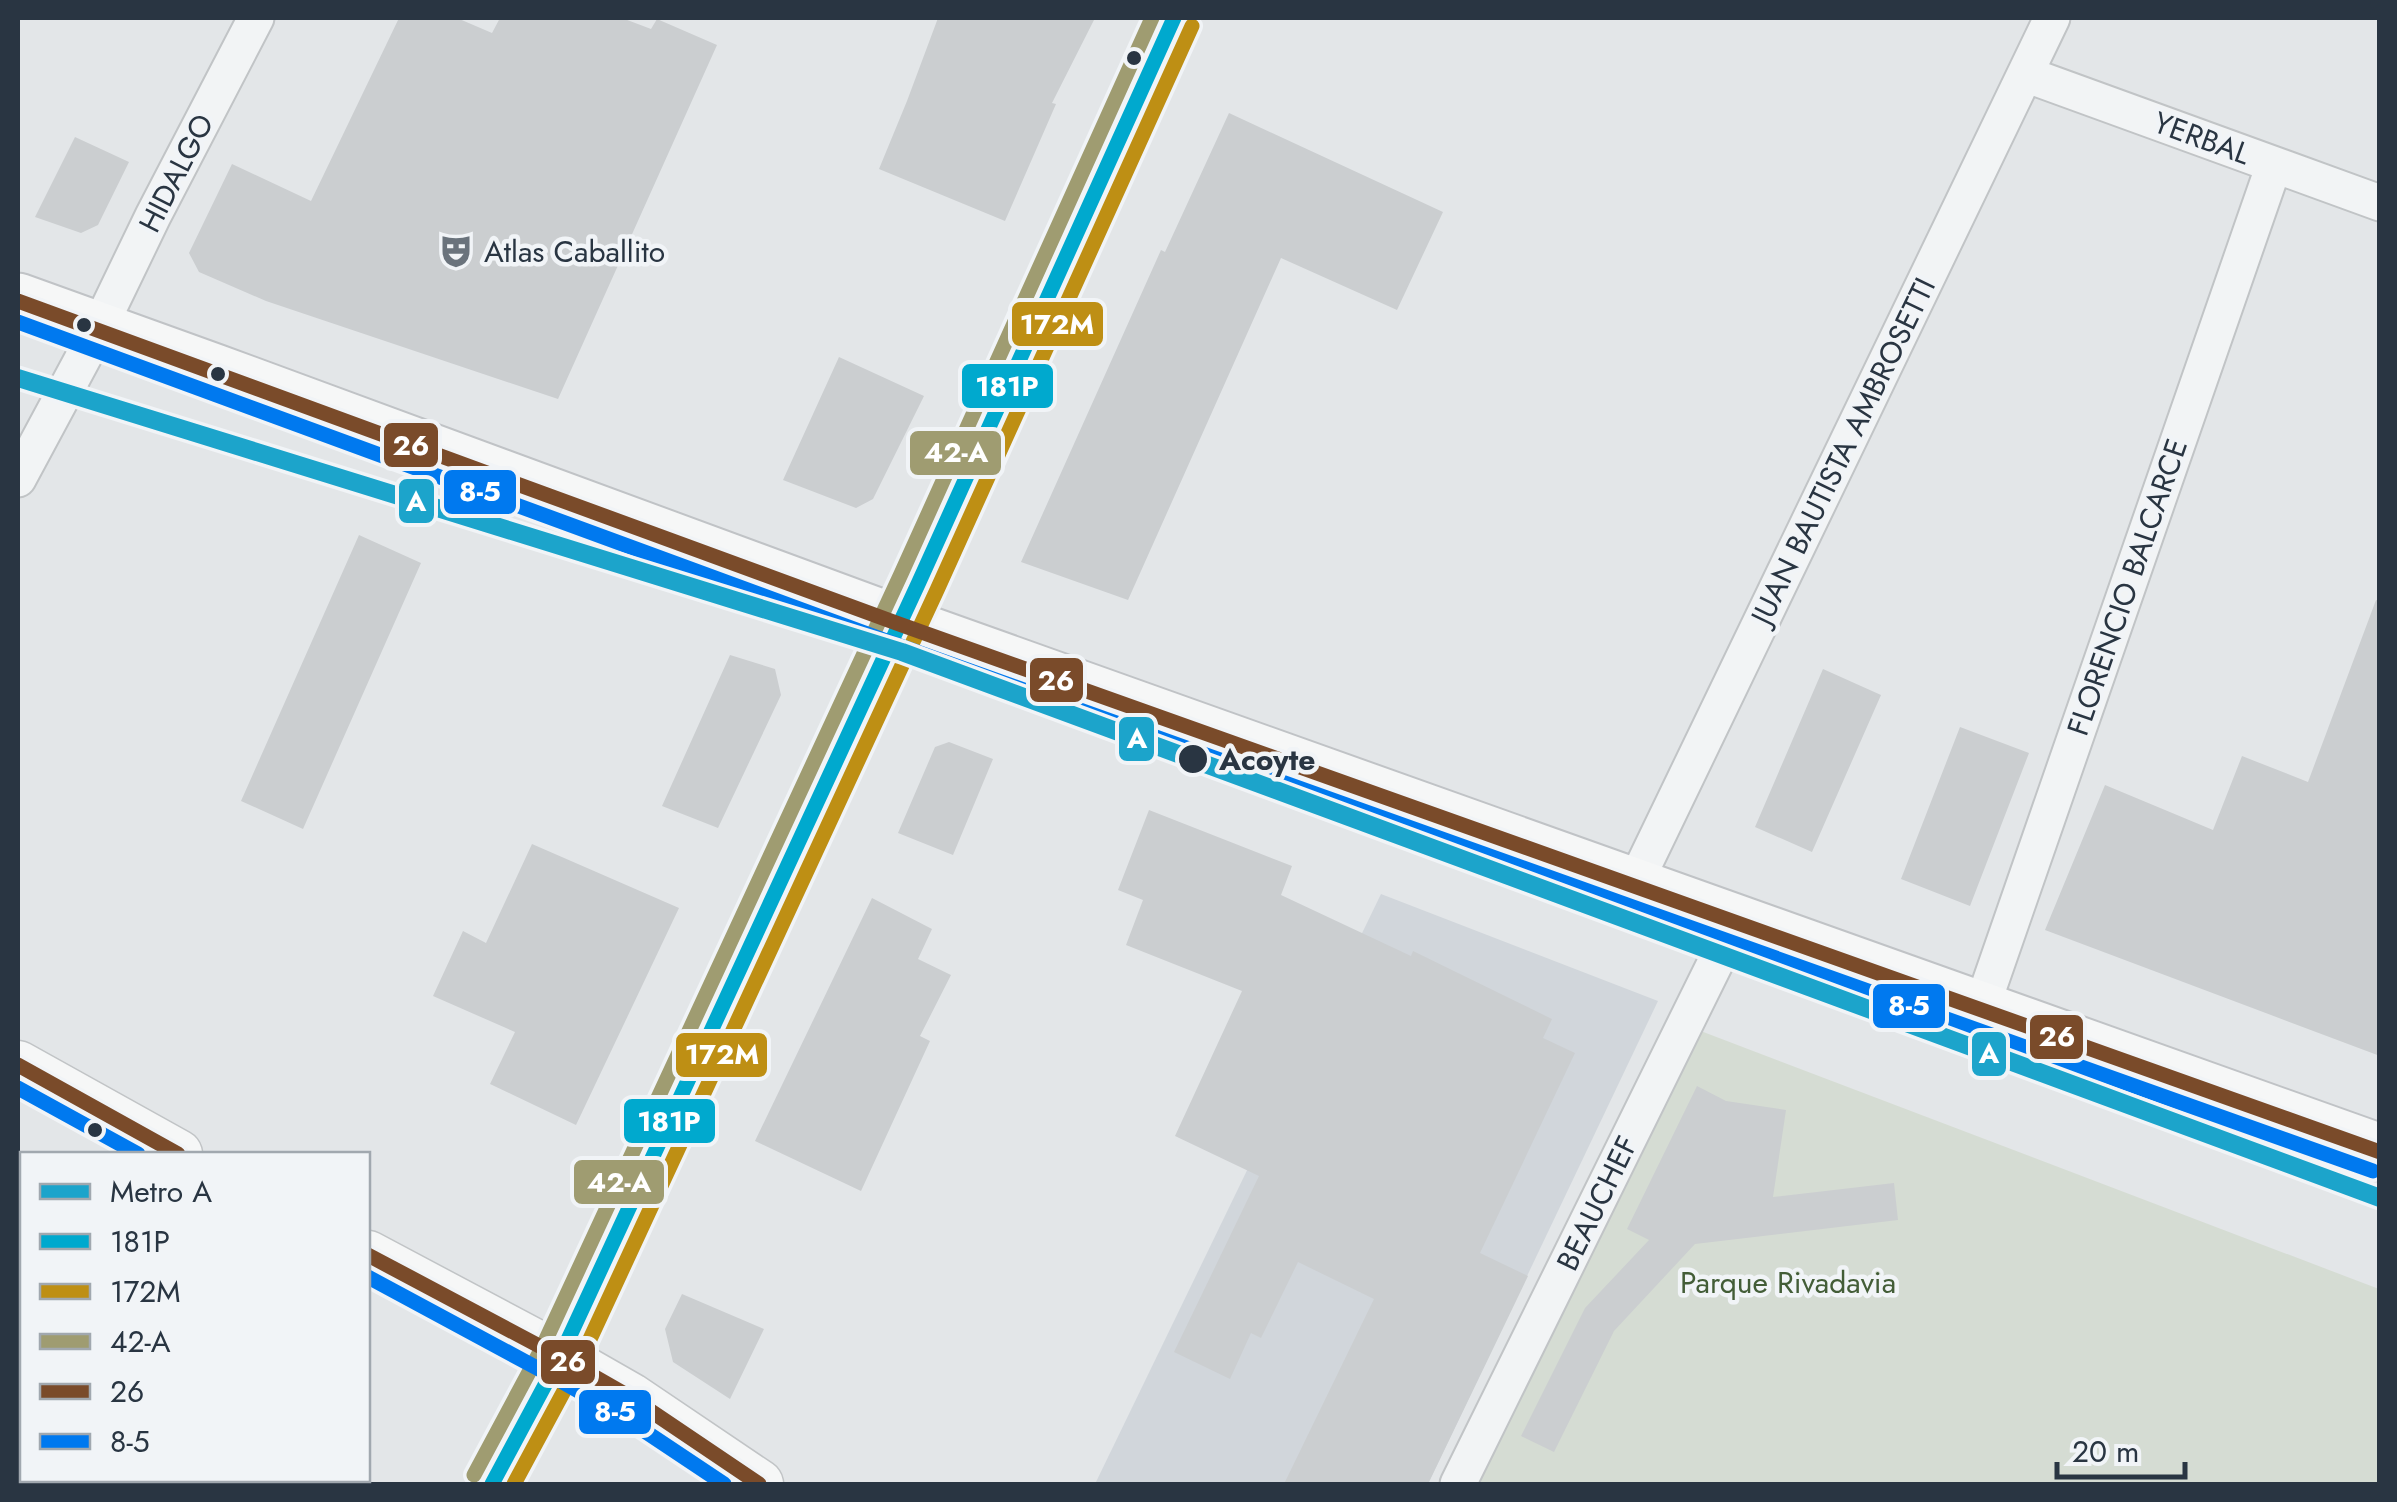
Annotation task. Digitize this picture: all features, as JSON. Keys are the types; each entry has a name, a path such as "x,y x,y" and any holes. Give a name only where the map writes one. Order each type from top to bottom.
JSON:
{"main road":[{"path":"492,1484 560,1357 1174,18"},
{"path":"18,301 899,624 2380,1152"},
{"path":"18,1065 174,1152"},
{"path":"370,1257 560,1357 630,1398 759,1484"}],"street":[{"name":"HIDALGO","path":"18,479 256,18"},
{"name":"JUAN BAUTISTA AMBROSETTI","path":"1634,885 2052,18"},
{"name":"YERBAL","path":"2025,74 2380,202"},
{"name":"FLORENCIO BALCARCE","path":"1981,1009 2274,164"},
{"name":"BEAUCHEF","path":"1458,1484 1736,922"}],"shaded area":[{"path":"1381,894 1658,1001 1428,1484 1095,1484"}],"green space":[{"name":"Parque Rivadavia","path":"1685,1025 2379,1289 2379,1484 1458,1484"}],"building":[{"name":"Atlas Caballito","path":"399,18 457,18 492,33 500,18 622,18 651,29 657,19 717,45 558,399 266,301 199,272 189,253 232,164 311,201"},
{"path":"938,18 1095,18 1052,103 1056,104 1005,221 879,169"},
{"path":"1229,113 1443,212 1397,310 1281,258 1128,600 1021,562 1161,250 1165,252"},
{"path":"75,137 129,162 98,225 81,233 35,217"},
{"path":"839,357 924,396 873,499 856,508 783,480"},
{"path":"359,535 421,563 303,829 241,801"},
{"path":"2376,600 2380,601 2380,1056 2045,930 2105,785 2213,830 2242,756 2308,782"},
{"path":"730,655 775,669 781,695 718,828 662,806"},
{"path":"1823,669 1881,695 1812,852 1755,827"},
{"path":"1960,727 2029,753 1970,906 1901,879"},
{"path":"949,742 993,759 953,855 898,833 935,747"},
{"path":"1149,810 1292,866 1281,895 1411,956 1413,951 1552,1019 1543,1038 1575,1053 1480,1253 1528,1276 1428,1484 1284,1484 1374,1299 1298,1262 1261,1338 1251,1333 1230,1379 1174,1352 1259,1176 1175,1136 1242,991 1126,945 1143,900 1118,890"},
{"path":"532,844 679,908 576,1125 490,1084 515,1032 433,996 463,931 486,943"},
{"path":"872,898 932,929 918,959 951,975 920,1036 930,1041 861,1191 755,1141"},
{"path":"1697,1086 1726,1101 1786,1110 1773,1197 1894,1183 1898,1220 1695,1244 1614,1331 1554,1452 1521,1436 1585,1308 1649,1240 1627,1229"},
{"path":"682,1294 764,1329 730,1399 673,1362 665,1329"}],"metro line":[{"name":"A","path":"18,378 902,652 2380,1198"}],"transit line":[{"name":"42-A","path":"474,1475 542,1348 901,574 1152,18"},
{"name":"181P","path":"492,1484 560,1357 919,582 1174,18"},
{"name":"172M","path":"514,1484 578,1365 937,590 1192,26"},
{"name":"26","path":"18,301 899,624 2380,1152"},
{"name":"8-5","path":"18,322 892,643 2373,1171"},
{"name":"26","path":"18,1065 174,1152"},
{"name":"8-5","path":"18,1088 134,1152"},
{"name":"26","path":"370,1256 630,1397 759,1484"},
{"name":"8-5","path":"370,1278 619,1414 724,1484"}],"place":[{"name":"Atlas Caballito","path":"456,251"},
{"name":"Acoyte","path":"1193,759"}]}
